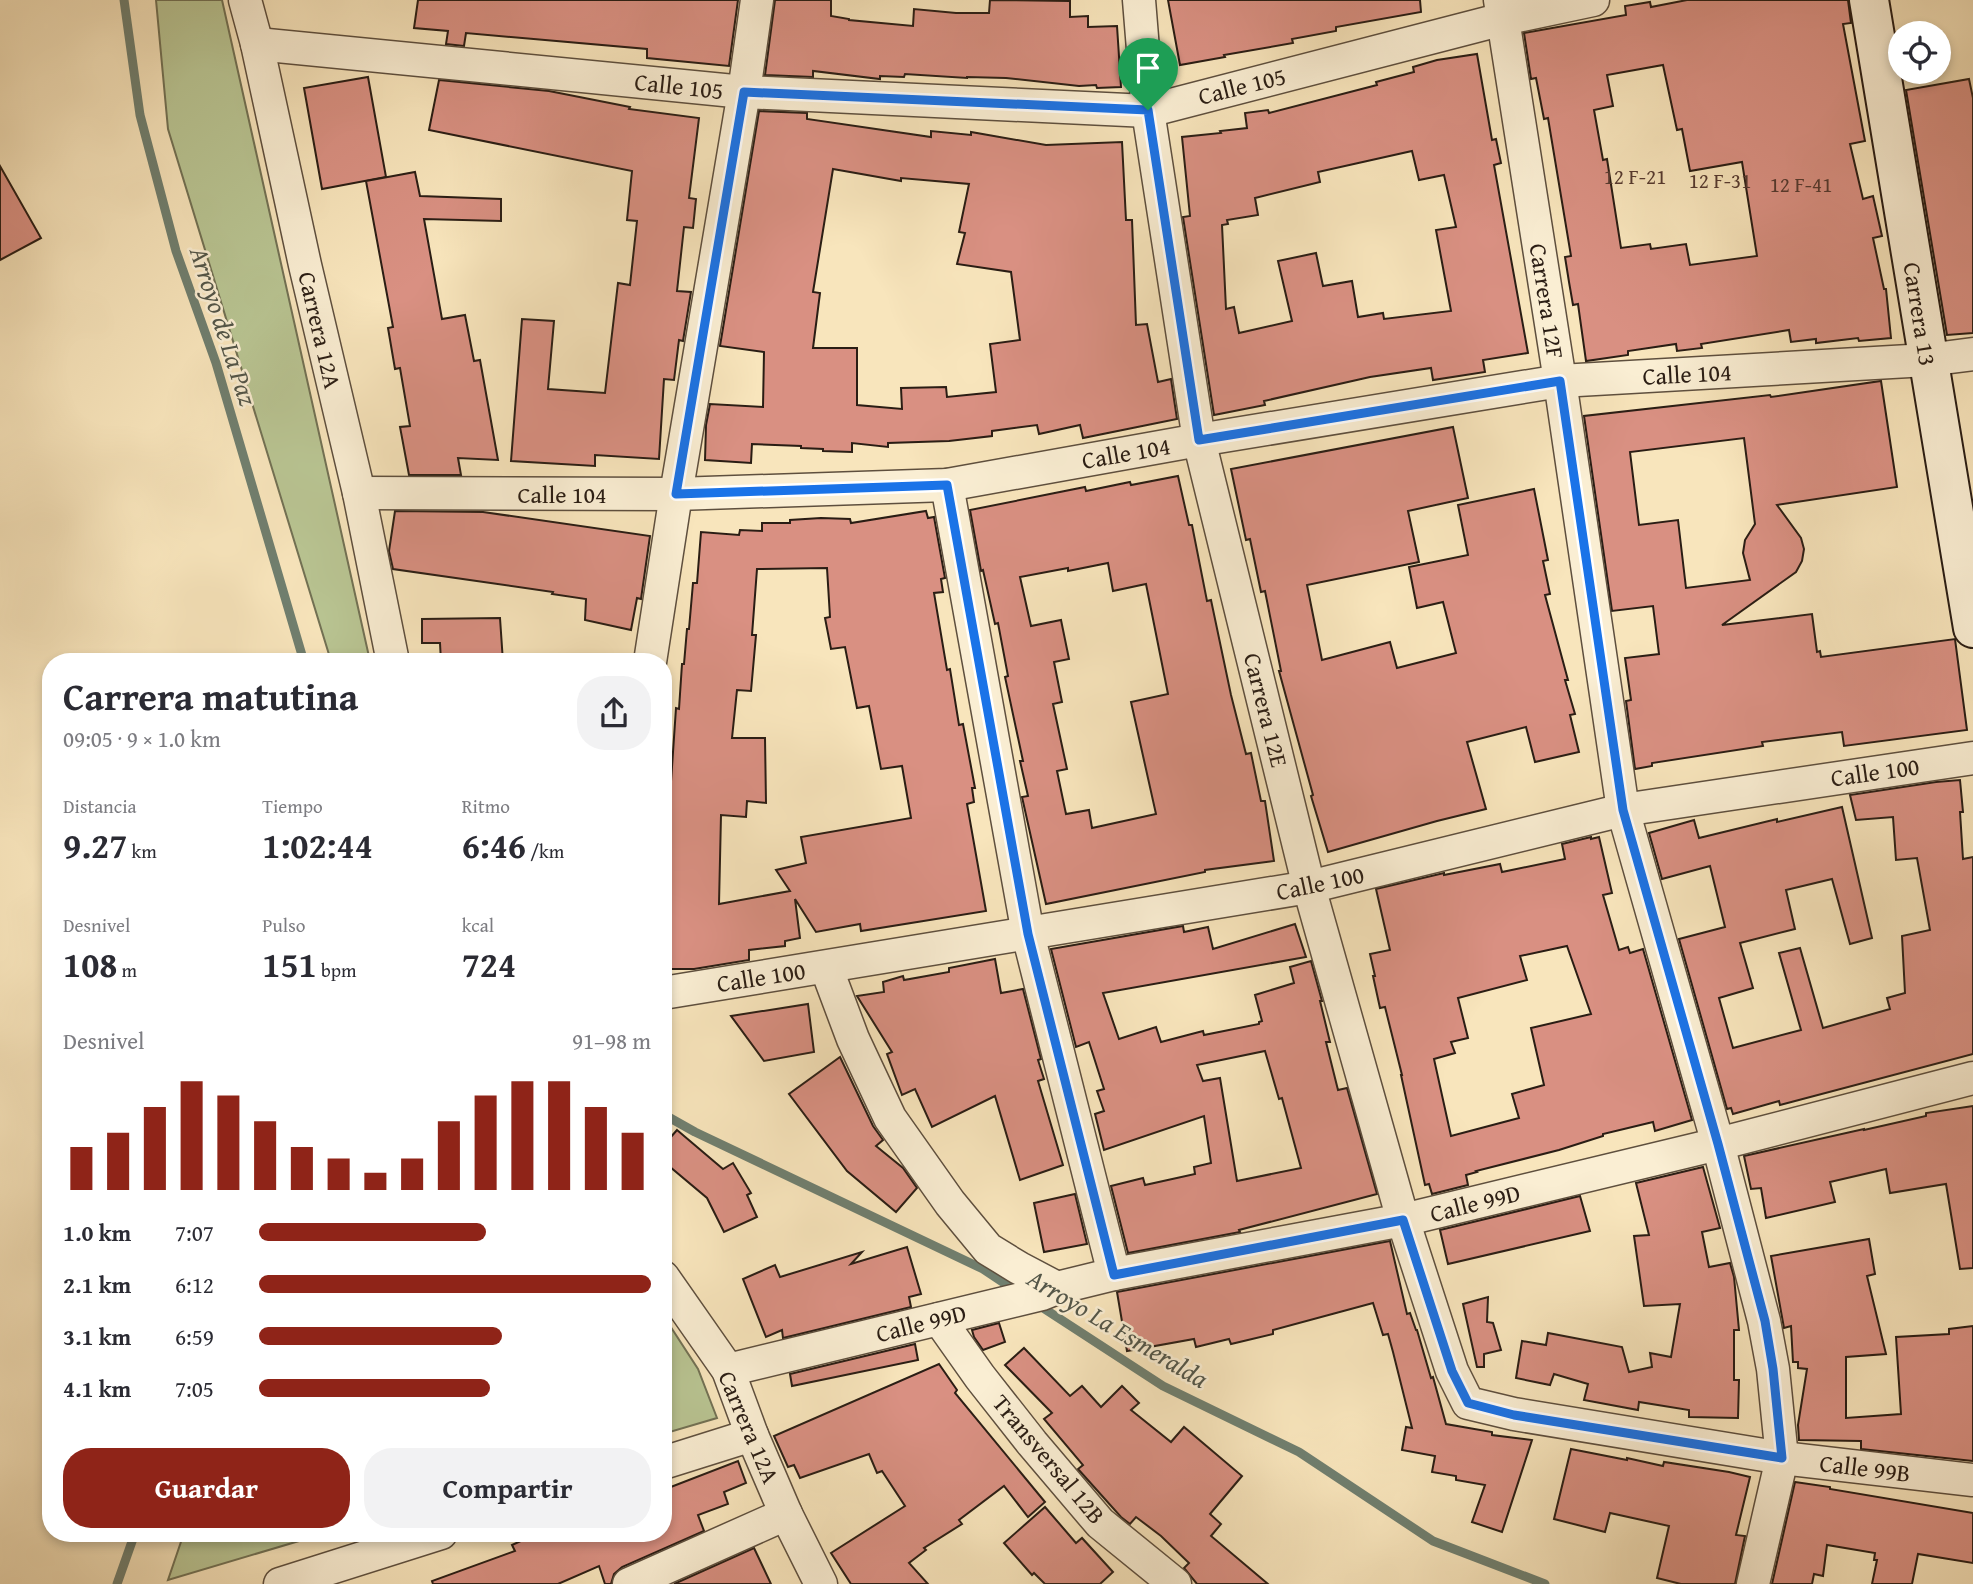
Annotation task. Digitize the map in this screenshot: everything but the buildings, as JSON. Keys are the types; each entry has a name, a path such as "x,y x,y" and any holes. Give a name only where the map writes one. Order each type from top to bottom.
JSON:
{"street":[{"name":"Carrera 12A","path":"245,0 359,493 391,653"},
{"path":"651,653 757,0"},
{"name":"Carrera 12E","path":"1139,0 1148,110 1199,440 1309,887 1403,1220 1452,1371 1468,1403"},
{"name":"Calle 105","path":"257,44 744,92 1148,110 1501,10 1593,0"},
{"name":"Carrera 13","path":"1869,0 1973,628"},
{"name":"Carrera 12F","path":"1501,10 1560,381 1623,810 1718,1144 1765,1321 1773,1369 1782,1458 1753,1584"},
{"name":"Calle 104","path":"359,493 676,494 947,485 1199,440 1560,381 1927,360 1973,354"},
{"path":"947,485 1028,934 1114,1275"},
{"name":"Calle 100","path":"672,992 1309,887 1623,810 1973,758"},
{"path":"825,967 853,1040 890,1118 950,1203 988,1249 1050,1291"},
{"name":"Calle 99D","path":"728,1370 1114,1275 1403,1220 1718,1144 1973,1078"},
{"name":"Carrera 12A","path":"672,1290 728,1370 751,1435 821,1584"},
{"name":"Transversal 12B","path":"939,1319 1032,1443 1100,1523 1175,1584"},
{"name":"Calle 99B","path":"1468,1403 1514,1415 1782,1458 1973,1480"},
{"path":"672,1460 751,1435"},
{"path":"629,1584 786,1514"},
{"path":"280,1584 413,1542"}],"green space":[{"path":"156,0 222,0 368,653 329,653 168,129"},
{"path":"672,1329 698,1369 717,1418 672,1431"},
{"path":"181,1542 296,1542 168,1580"}],"waterway":[{"name":"Arroyo de La Paz","path":"124,0 140,115 176,251 216,363 301,653"},
{"name":"Arroyo La Esmeralda","path":"672,1119 983,1269 1016,1291"},
{"name":"Arroyo La Esmeralda","path":"1037,1304 1163,1386 1299,1452 1433,1541 1545,1584"},
{"name":"Arroyo de La Paz","path":"117,1584 132,1542"}],"route":[{"path":"744,92 1148,110 1199,440 1560,381 1623,810 1718,1144 1765,1321 1782,1458 1514,1415 1468,1403 1452,1371 1403,1220 1114,1275 1028,934 947,485 676,494 744,92"}]}
